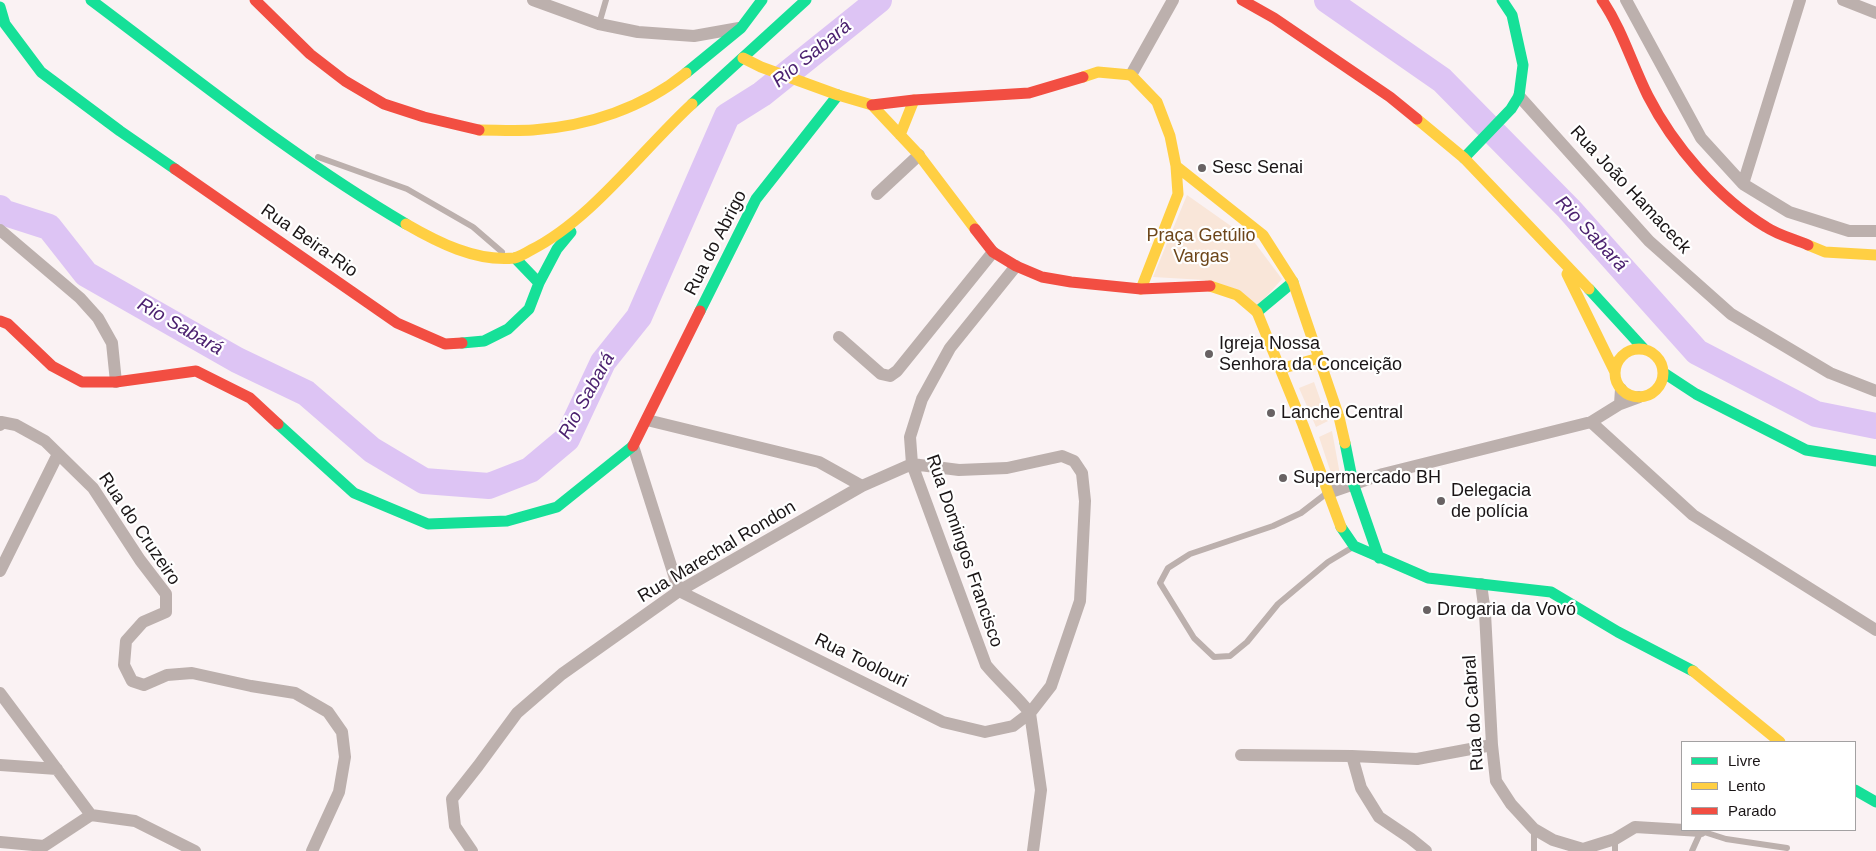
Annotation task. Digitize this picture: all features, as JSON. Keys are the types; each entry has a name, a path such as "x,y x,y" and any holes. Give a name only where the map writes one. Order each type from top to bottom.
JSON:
{"main road":[{"path":"91,0 288,147 363,198 430,238 476,256 511,258 548,241 596,201 684,111 806,0"},
{"path":"255,0 310,54 345,81 384,104 424,118 477,130 533,130 584,122 633,106 674,83 741,28 762,0"},
{"path":"1242,0 1274,18 1390,97 1464,158 1558,254 1643,348 1657,356 1662,364 1664,373 1662,382 1656,390 1648,395 1639,397 1632,396 1621,389 1616,381 1615,372 1558,254"},
{"path":"1464,158 1520,96 1523,66 1512,15 1502,0"},
{"path":"1602,0 1611,13 1648,96 1676,143 1731,203 1767,228 1824,252 1876,255"},
{"name":"Rua Beira-Rio","path":"0,7 5,24 41,72 120,131 397,323 445,344 484,341 508,329 528,309 557,249 596,201"},
{"path":"743,58 761,67 838,95 872,105 914,100 1029,93 1098,72 1131,75 1157,102 1170,136 1176,166 1178,194 1141,289"},
{"name":"Rua do Abrigo","path":"633,446 756,199 838,95"},
{"path":"900,135 914,100"},
{"path":"872,105 919,155 993,252 1016,266 1042,276 1071,282 1141,289 1207,285 1236,295 1257,312 1342,528 1354,546 1428,578 1552,592 1618,632 1689,668 1779,741"},
{"path":"1176,166 1263,235 1293,282 1339,417 1353,483 1379,558"},
{"path":"511,258 539,283"},
{"path":"1257,312 1293,282"},
{"path":"0,321 8,324 52,366 82,382 116,382 196,371 250,398 354,493 428,524 507,521 557,507 633,446"},
{"path":"1615,372 1620,356 1635,348 1643,348"},
{"path":"1280,368 1319,358"},
{"path":"1664,373 1696,394 1806,450 1876,462"},
{"path":"1656,390 1696,394"},
{"path":"1856,791 1876,802"}],"street":[{"path":"533,0 598,24 638,32 694,36 741,28"},
{"path":"1131,75 1173,0"},
{"path":"1626,0 1701,138 1743,184 1789,212 1849,231 1876,231"},
{"path":"1743,184 1800,0"},
{"path":"1843,0 1876,13"},
{"name":"Rua João Hamaceck","path":"1520,96 1649,241 1731,314 1830,373 1876,391"},
{"path":"877,194 919,155"},
{"path":"0,230 80,298 98,318 112,343 116,382"},
{"path":"839,337 881,374 890,376 898,370 993,252"},
{"name":"Rua Domingos Francisco","path":"1016,266 950,348 922,398 910,437 912,464 986,665 1030,713"},
{"path":"1620,404 1621,389"},
{"path":"1328,493 1353,483 1591,422 1620,404 1639,397"},
{"path":"647,420 819,462 862,486"},
{"path":"1591,422 1693,515 1876,630"},
{"name":"Rua do Cruzeiro","path":"1,423 16,425 30,431 45,441 93,488 140,560 166,594 166,612 143,622 126,642 124,665 132,681 144,686 167,675 192,673 251,686 295,693 328,712 342,732 345,757 339,792 312,851"},
{"path":"633,446 679,591"},
{"path":"0,571 58,454"},
{"name":"Rua Toolouri","path":"679,591 943,722 985,732 1013,726 1030,713 1051,686 1080,601 1085,501 1082,473 1074,462 1062,456 1007,468 959,470 912,464"},
{"name":"Rua Marechal Rondon","path":"472,851 455,826 452,799 517,713 562,674 679,591 862,486 912,464"},
{"name":"Rua do Cabral","path":"1480,584 1485,613 1492,745 1496,780 1511,804 1534,829 1553,840 1583,849 1615,845 1635,827 1681,830"},
{"path":"0,693 91,816"},
{"path":"1030,713 1041,790 1033,851"},
{"path":"1242,755 1352,756 1417,759 1492,745"},
{"path":"1352,756 1361,788 1379,817 1426,851"},
{"path":"0,765 57,769"},
{"path":"0,842 44,846 91,816 135,821 195,851"}],"lane":[{"path":"598,24 606,0"},
{"path":"288,147 406,189 473,227 511,258"},
{"path":"1328,493 1301,513 1273,526 1190,554 1168,568 1160,583 1194,638 1214,656 1230,656 1247,642 1278,604 1328,562 1354,546"},
{"path":"1534,829 1534,851"},
{"path":"1692,851 1702,831"},
{"name":"Rua do Cabral","path":"1702,831 1726,839 1787,848"}],"green space":[{"name":"Praça Getúlio Vargas","path":"1187,195 1255,243 1282,279 1257,307 1204,280 1153,277"},
{"path":"1314,382 1328,421 1316,427 1299,388"},
{"path":"1332,431 1339,469 1339,472 1334,475 1330,470 1319,437"}],"waterway":[{"name":"Rio Sabará","path":"0,208 2,212 49,227 86,274 237,360 306,393 372,450 424,481 489,486 530,470 567,439 603,362 639,317 727,116 762,94 879,0"},
{"name":"Rio Sabará","path":"1327,0 1442,80 1569,209 1697,352 1816,414 1876,426"}],"traffic: fast":[{"path":"91,0 285,145 406,224"},
{"path":"686,73 741,28 762,0"},
{"path":"692,104 806,0"},
{"path":"1464,158 1511,109 1519,96 1523,65 1512,15 1502,0"},
{"path":"0,7 5,24 41,72 175,169"},
{"path":"700,311 756,199 838,95"},
{"path":"462,343 484,341 508,329 529,309 539,283 557,249 571,232"},
{"path":"515,258 539,283"},
{"path":"1257,312 1293,282"},
{"path":"1589,289 1643,348"},
{"path":"1664,373 1696,394 1806,450 1876,461"},
{"path":"278,424 354,493 428,524 507,521 557,507 633,446"},
{"path":"1345,443 1353,483 1379,558"},
{"path":"1341,527 1354,546 1428,578 1551,592 1618,632 1693,671"},
{"path":"1856,791 1876,802"}],"traffic: slow":[{"path":"743,58 761,67 838,95 872,105 919,155 975,229"},
{"path":"1083,77 1098,72 1131,75 1157,102 1170,136 1176,166 1178,194 1141,289"},
{"path":"479,130 554,128 594,119 614,113 652,96 686,73"},
{"path":"900,135 914,100"},
{"path":"406,224 444,244 471,254 500,258 518,257 553,237 595,203 692,104"},
{"path":"1417,119 1464,158 1589,289"},
{"path":"1176,166 1263,235 1293,282 1339,417 1345,443"},
{"path":"1808,245 1825,252 1876,255"},
{"path":"1567,274 1615,372"},
{"path":"1210,286 1237,295 1257,312 1303,425 1341,527"},
{"path":"1634,349 1644,349 1656,356 1663,368 1663,373 1663,378 1656,390 1644,397 1634,397 1626,393 1619,386 1615,378 1615,368 1619,360 1626,353 1634,349"},
{"path":"1280,369 1319,358"},
{"path":"1693,671 1779,741"}],"traffic: jam":[{"path":"255,0 310,54 345,81 384,104 424,117 479,130"},
{"path":"1242,0 1274,18 1390,97 1417,119"},
{"path":"1602,0 1615,23 1658,115 1698,169 1714,186 1748,215 1766,227 1808,245"},
{"path":"872,105 914,100 1029,93 1083,77"},
{"path":"175,169 397,323 445,344 462,343"},
{"path":"975,229 993,252 1016,266 1042,277 1141,289 1210,286"},
{"path":"633,446 700,311"},
{"path":"0,321 8,324 52,366 82,382 116,382 196,371 250,398 278,424"}],"place":[{"name":"Sesc Senai","path":"1202,168"},
{"name":"Igreja Nossa Senhora da Conceição","path":"1209,354"},
{"name":"Lanche Central","path":"1271,413"},
{"name":"Supermercado BH","path":"1283,478"},
{"name":"Delegacia de polícia","path":"1441,501"},
{"name":"Drogaria da Vovó","path":"1427,610"}]}
